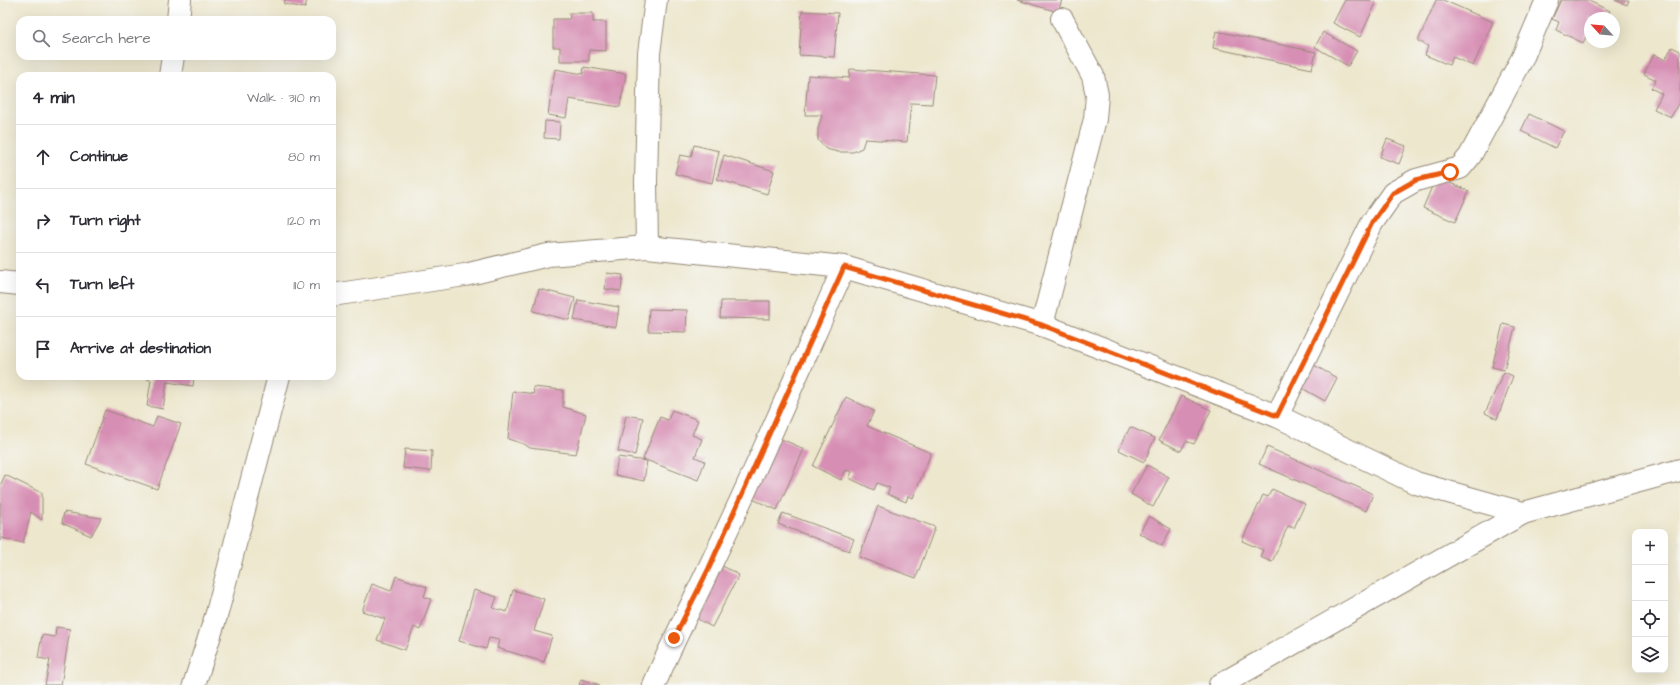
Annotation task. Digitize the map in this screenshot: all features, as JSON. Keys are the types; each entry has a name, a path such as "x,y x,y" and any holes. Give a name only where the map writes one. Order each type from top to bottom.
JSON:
{"street":[{"path":"178,16 180,0"},
{"path":"646,247 649,53 656,0"},
{"path":"1277,416 1372,223 1393,193 1416,180 1460,168 1470,156 1522,59 1547,0"},
{"path":"1042,325 1095,119 1097,95 1093,76 1062,19"},
{"path":"171,72 172,60"},
{"path":"336,294 465,275 548,255 646,247 844,267 1042,325 1277,416 1416,484 1523,513"},
{"path":"654,685 674,638 709,568 750,479 844,267"},
{"path":"0,282 16,284"},
{"path":"194,685 217,613 278,380"},
{"path":"1220,685 1523,513 1680,470"}],"building":[{"path":"285,0 307,0 305,8 284,4"},
{"path":"1017,0 1062,0 1058,12"},
{"path":"1345,0 1369,0 1376,3 1360,37 1333,23"},
{"path":"1436,0 1443,0 1493,22 1473,66 1453,57 1449,65 1425,55 1428,46 1418,41"},
{"path":"1561,0 1587,0 1610,11 1584,12 1583,43 1556,30 1559,22 1552,19"},
{"path":"1615,0 1629,0 1627,5"},
{"path":"802,11 838,13 834,57 799,55"},
{"path":"569,13 593,13 593,22 606,22 606,51 589,50 589,61 560,61 560,47 553,47 553,19 570,19"},
{"path":"1216,31 1316,52 1312,69 1213,48"},
{"path":"1323,32 1357,51 1348,66 1315,47"},
{"path":"1672,47 1680,51 1680,103 1679,102 1671,117 1654,109 1662,94 1651,88 1656,80 1644,74 1654,54 1665,60"},
{"path":"584,67 626,74 620,107 569,99 566,118 548,115 555,69 583,74"},
{"path":"850,69 935,75 932,104 911,103 907,142 865,139 862,148 853,152 838,152 826,149 818,140 818,129 822,115 805,115 808,75 849,78"},
{"path":"1529,114 1564,131 1555,148 1521,131"},
{"path":"545,121 560,122 559,139 544,138"},
{"path":"1387,139 1406,146 1399,164 1380,157"},
{"path":"694,145 719,151 712,183 675,174 680,155 691,157"},
{"path":"724,155 774,171 767,194 717,179"},
{"path":"1436,177 1469,191 1455,222 1423,208"},
{"path":"607,273 623,275 621,291 605,289"},
{"path":"539,289 575,298 569,320 533,311"},
{"path":"578,300 619,307 616,327 574,320"},
{"path":"721,301 770,301 770,319 720,318"},
{"path":"649,309 687,310 686,332 648,331"},
{"path":"1503,324 1515,327 1504,370 1492,367"},
{"path":"1312,364 1337,378 1325,401 1300,387"},
{"path":"1504,372 1513,376 1497,419 1485,413"},
{"path":"151,380 194,380 193,386 167,382 163,409 147,406"},
{"path":"533,387 563,390 563,407 586,414 576,454 530,448 524,444 508,439 513,391 534,394"},
{"path":"1181,396 1211,410 1194,444 1186,441 1181,451 1159,440"},
{"path":"846,397 874,411 867,426 931,453 913,498 908,496 906,502 887,494 890,488 877,483 874,490 849,478 852,472 846,470 841,480 813,466"},
{"path":"105,410 153,427 157,416 181,424 157,489 86,464"},
{"path":"672,410 698,420 692,435 702,439 695,457 705,461 698,480 643,459 660,417 668,420"},
{"path":"626,415 643,418 635,455 618,451"},
{"path":"1130,427 1155,438 1144,462 1119,450"},
{"path":"777,437 804,449 777,510 750,498"},
{"path":"1267,447 1373,494 1366,511 1259,464"},
{"path":"405,449 432,451 431,471 403,468"},
{"path":"618,457 647,461 644,481 615,475"},
{"path":"1147,465 1169,477 1153,507 1131,494"},
{"path":"5,475 42,493 42,520 31,512 23,543 2,538 0,542 0,486"},
{"path":"1272,489 1305,504 1294,528 1288,526 1272,562 1260,557 1263,550 1242,541 1263,495 1268,497"},
{"path":"878,506 935,527 916,578 859,557"},
{"path":"64,512 101,518 91,536 62,523"},
{"path":"783,513 854,539 849,551 778,524"},
{"path":"1149,516 1171,529 1162,546 1139,533"},
{"path":"719,564 739,575 712,627 692,616"},
{"path":"396,576 427,587 424,597 431,599 420,630 414,627 405,650 377,640 385,619 362,611 372,584 391,591"},
{"path":"474,590 497,597 493,608 507,612 513,590 544,599 534,631 552,636 544,662 497,648 499,640 489,638 486,649 459,641"},
{"path":"56,627 70,629 61,685 45,685 50,660 38,658 42,635 55,637"},
{"path":"581,679 600,685 579,685"}],"route":[{"path":"674,638 709,568 750,479 844,267 1042,325 1277,416 1372,223 1393,193 1416,180 1450,172"}]}
